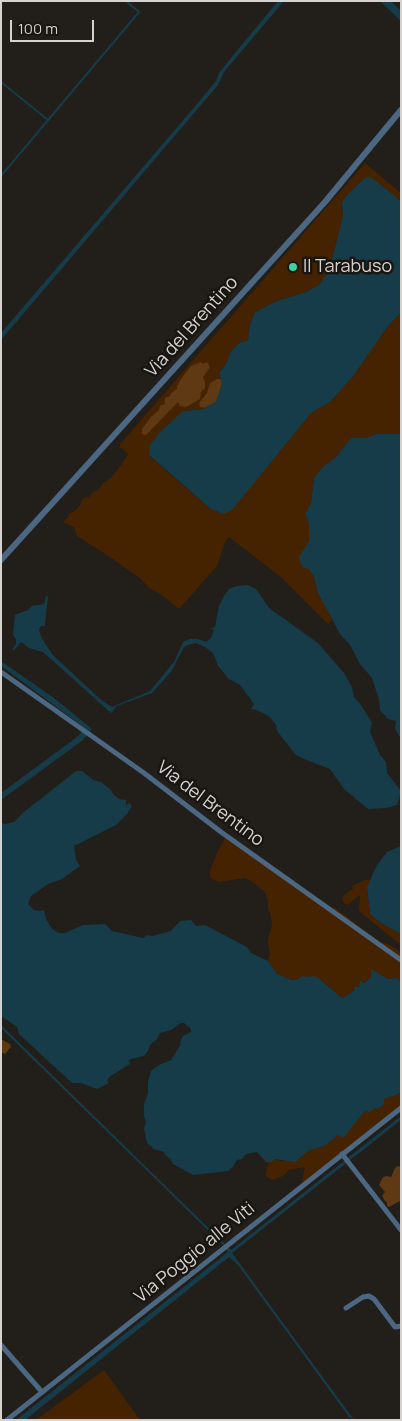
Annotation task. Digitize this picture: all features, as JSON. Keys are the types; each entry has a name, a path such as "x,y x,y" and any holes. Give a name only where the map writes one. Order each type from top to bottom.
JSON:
{"street":[{"name":"Via del Brentino","path":"1,560 325,202 401,110"},
{"name":"Via del Brentino","path":"1,672 401,960"},
{"name":"Via Poggio alle Viti","path":"7,1420 222,1249 344,1156 401,1108"},
{"path":"344,1156 401,1230"},
{"path":"346,1308 363,1297 369,1296 395,1327 401,1326"},
{"path":"1,1345 42,1392"}],"shaded area":[{"path":"365,163 401,193 401,200 390,195 384,187 366,177 349,193 342,202 343,216 329,271 319,285 306,292 277,301 255,312 250,324 248,340 239,343 231,351 227,362 219,372 222,384 216,402 203,409 183,411 149,456 211,509 223,514 281,450 311,413 331,401 354,375 388,326 401,313 401,434 376,434 367,438 351,438 336,457 323,467 314,478 311,503 305,514 309,524 309,569 314,577 317,591 332,620 328,624 282,578 229,537 225,542 217,566 179,609 159,593 149,588 141,579 77,536 74,527 63,522 69,516 68,514 75,511 81,504 82,498 89,497 111,478 128,454 120,447 120,444"},
{"path":"201,362 203,364 207,362 210,367 203,377 205,388 201,392 200,399 186,407 180,406 178,402 146,435 142,434 142,429 159,410 160,406 165,404 165,398 177,389 181,379 191,366"},
{"path":"221,379 222,384 216,402 205,408 200,407 199,403 207,393 210,383"},
{"path":"226,836 332,910 334,907 380,942 388,944 401,952 401,982 397,978 388,979 371,970 371,977 353,989 353,992 342,998 322,981 307,977 292,980 277,974 268,961 270,954 269,934 272,926 268,900 264,891 245,878 218,882 210,877 210,871 217,853"},
{"path":"365,880 370,880 367,888 370,914 381,923 401,934 401,945 360,912 360,896 347,905 344,903 342,899 345,894 353,889 352,886"},
{"path":"1,1039 10,1044 11,1047 5,1054 1,1052"},
{"path":"401,1093 401,1108 304,1184 302,1180 305,1167 289,1170 283,1176 272,1180 266,1176 269,1163 266,1162 272,1162 275,1159 280,1161 299,1159 308,1151 326,1145 338,1135 350,1129 365,1111 384,1099"},
{"path":"398,1166 401,1167 401,1198 400,1201 389,1207 382,1196 385,1192 379,1185 383,1177 391,1177"},
{"path":"104,1370 140,1420 36,1420"}],"water":[{"path":"278,1 284,1 224,72 218,85 1,340 1,333 197,104 216,81 219,73"},
{"path":"380,1 391,1 401,11 401,21"},
{"path":"366,177 372,178 401,201 401,313 388,326 354,375 331,401 311,413 232,510 223,514 211,509 149,455 150,445 160,432 183,411 203,409 216,402 222,384 219,373 227,362 231,351 239,343 248,340 250,324 255,312 277,301 306,292 319,285 329,271 343,216 342,202"},
{"path":"376,434 401,434 401,739 395,729 396,721 388,719 380,710 379,699 372,678 360,664 350,645 340,634 317,591 314,577 309,569 302,567 299,557 309,541 309,524 305,514 311,503 314,478 323,467 336,457 351,438 367,438"},
{"path":"248,585 256,589 269,608 318,643 344,673 352,687 354,697 372,723 370,732 380,755 386,762 387,773 401,791 397,805 368,809 344,789 330,769 296,755 277,731 276,725 270,717 251,709 254,704 240,685 229,679 218,666 213,653 196,643 184,647 171,672 152,693 117,706 111,713 43,652 29,648 21,642 12,650 16,644 16,639 13,635 15,615 28,610 32,606 44,604 46,596 48,597 45,626 41,626 39,630 42,639 53,655 100,699 112,707 150,691 174,662 183,642 190,639 198,639 206,642 211,638 214,630 210,629 215,627 219,606 224,596 229,589"},
{"path":"1,661 54,698 92,729 83,740 1,800 1,793 77,737 85,728 1,666"},
{"path":"76,771 82,771 93,780 101,782 119,799 126,800 126,805 129,803 132,806 116,825 74,846 76,860 80,866 62,879 48,884 31,896 28,904 34,910 44,910 46,919 52,929 59,933 65,933 83,925 105,924 112,931 143,938 147,935 152,936 171,931 180,921 191,920 196,926 205,925 247,947 251,953 268,961 277,974 292,980 303,976 317,977 342,998 353,992 355,986 359,987 360,981 364,983 371,977 371,969 388,979 397,978 401,982 401,1093 384,1099 384,1104 378,1109 375,1108 369,1112 365,1111 343,1138 338,1135 326,1145 308,1151 295,1162 275,1159 272,1162 266,1162 257,1152 246,1154 242,1159 237,1160 228,1171 193,1175 173,1164 164,1152 154,1149 147,1143 144,1128 146,1122 144,1104 148,1093 151,1071 171,1060 181,1044 183,1036 191,1032 191,1029 184,1023 160,1033 144,1056 131,1059 129,1061 130,1064 109,1077 107,1081 109,1083 97,1089 81,1083 72,1083 19,1034 17,1027 1,1016 1,823 14,822"},
{"path":"401,846 401,934 381,923 370,914 367,887 377,865 387,852"},
{"path":"1,1025 231,1250 401,1116 401,1120 232,1253 354,1420 349,1417 238,1265 229,1257 25,1420 16,1420 228,1252 1,1028"}],"waterway":[{"path":"1,176 139,12 126,1"},
{"path":"1,82 48,120"}],"place":[{"name":"Il Tarabuso","path":"293,267"}]}
